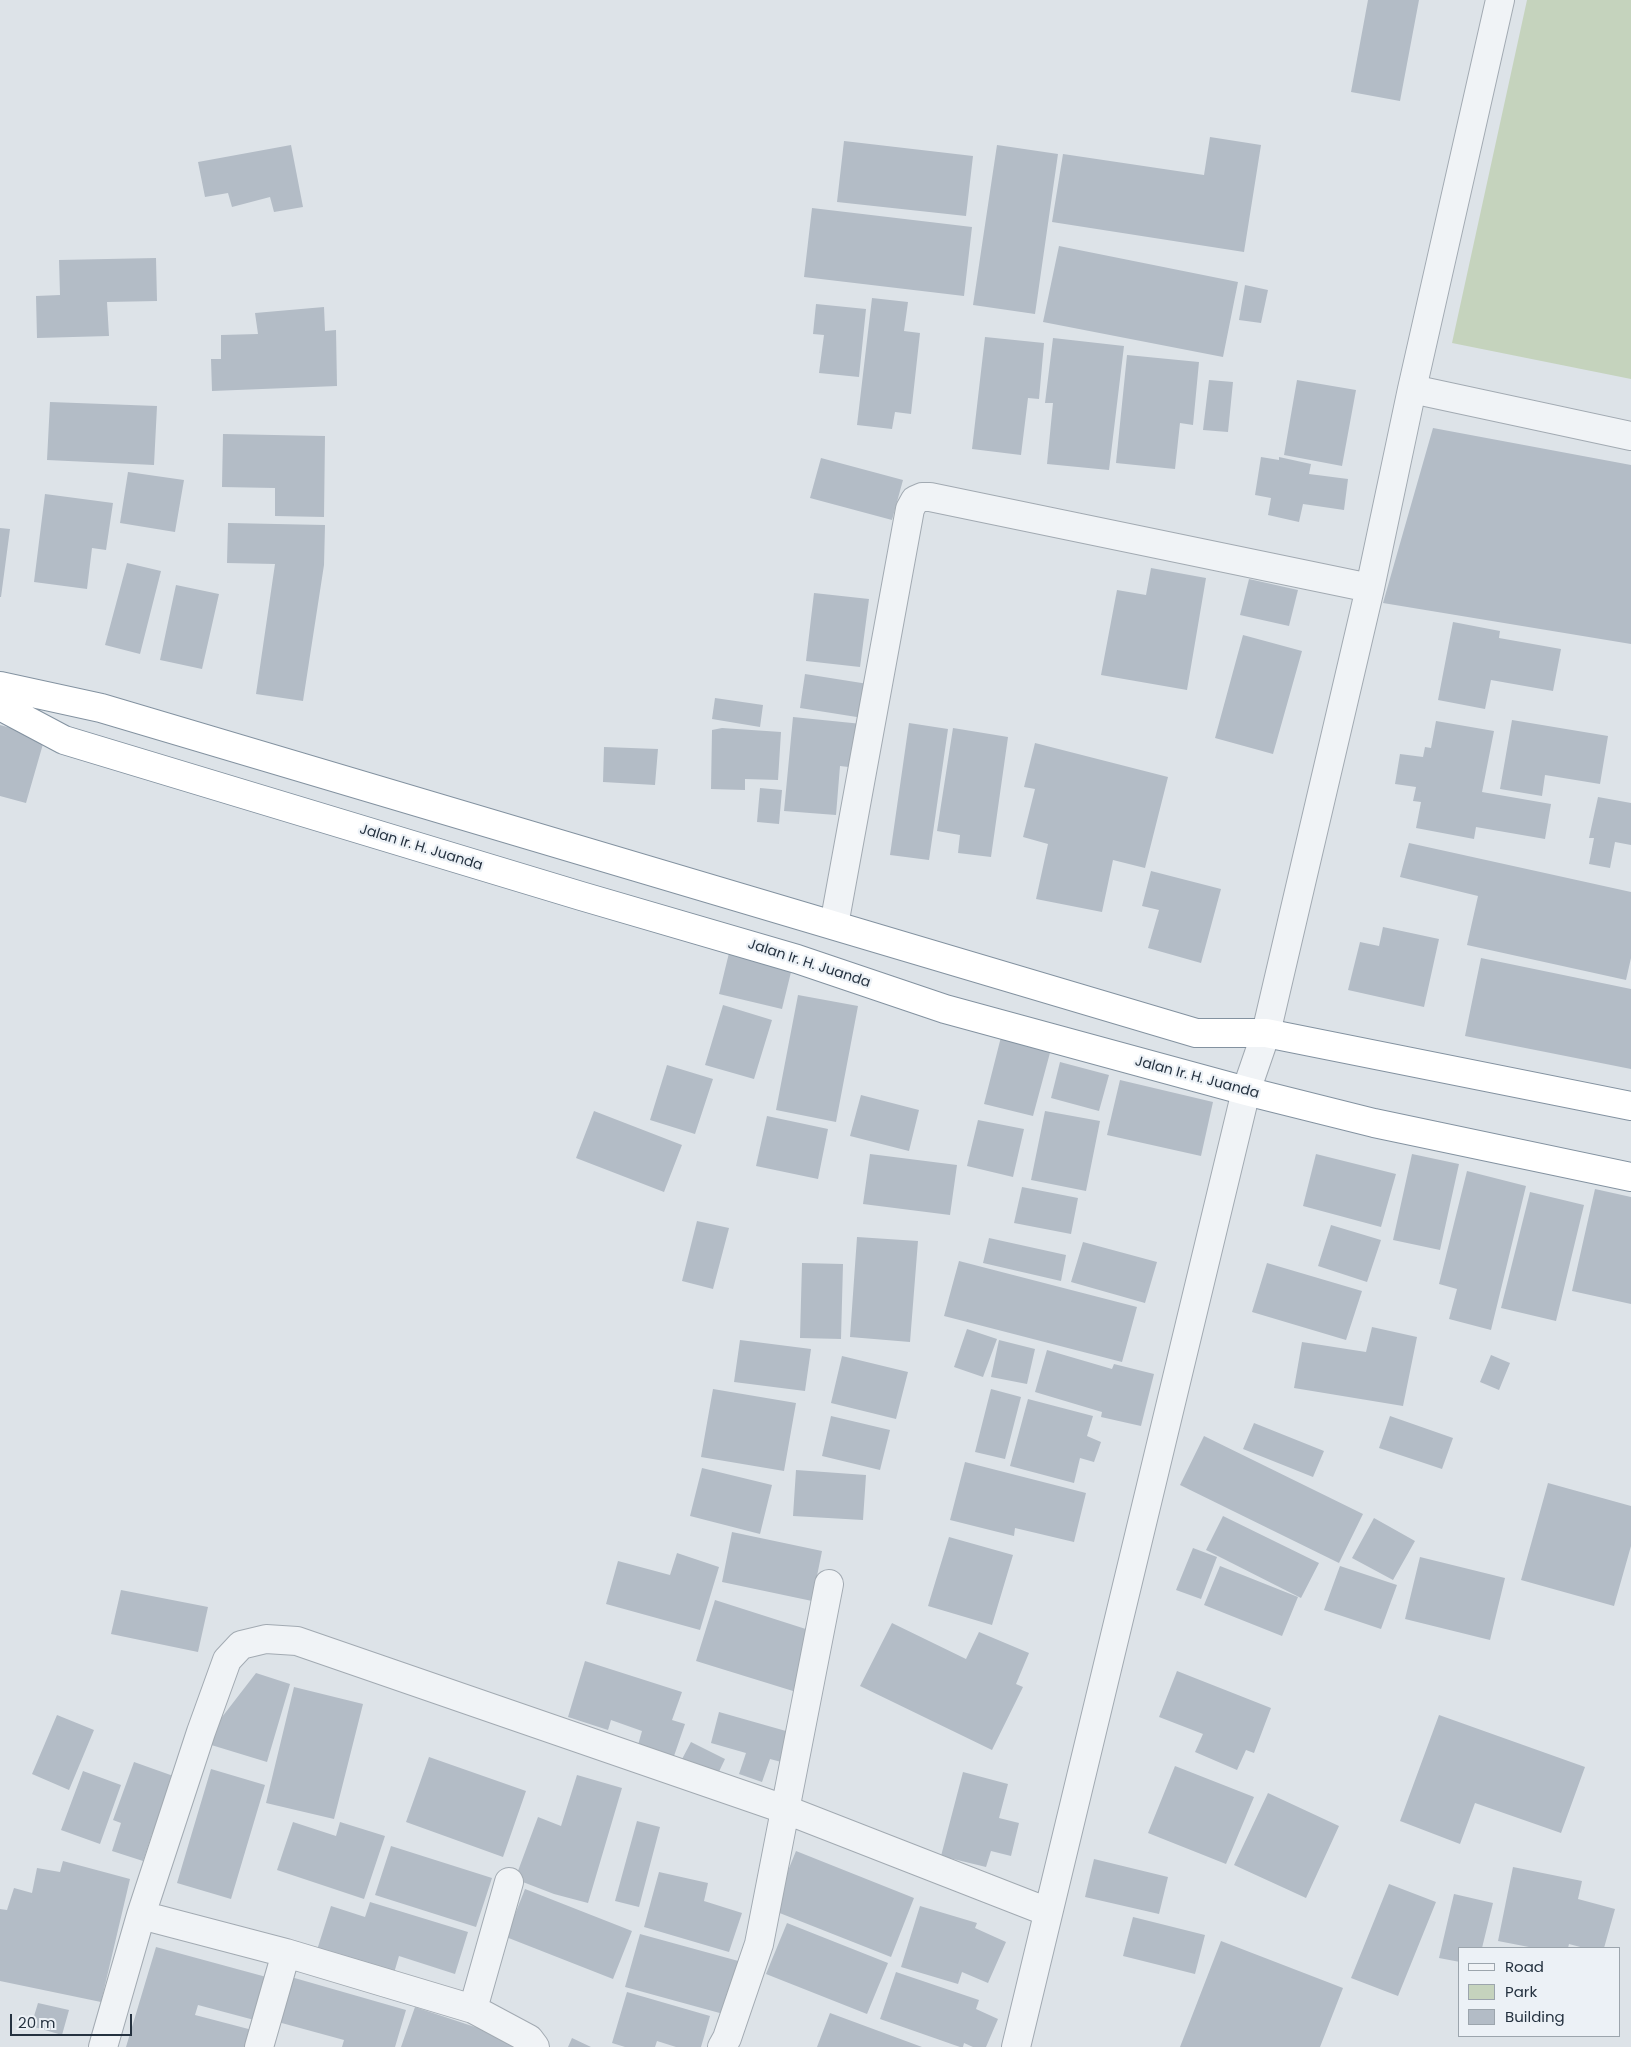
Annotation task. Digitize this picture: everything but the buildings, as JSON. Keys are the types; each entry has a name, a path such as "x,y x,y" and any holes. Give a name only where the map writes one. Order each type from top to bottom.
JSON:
{"highway":[{"path":"0,686 101,708 1196,1034 1266,1032 1631,1106"},
{"name":"Jalan Ir. H. Juanda","path":"0,706 64,740 797,959 945,1009 1246,1091 1374,1123 1631,1177"}],"street":[{"path":"1016,2047 1246,1091 1266,1032 1370,588 1412,389 1500,0"},
{"path":"1412,389 1631,436"},
{"path":"834,926 908,519 915,500 922,496 930,497 1370,588"},
{"path":"722,2047 727,2038 759,1944 828,1584"},
{"path":"103,2047 141,1915 201,1732 227,1660 241,1645 266,1639 298,1641 784,1809 1048,1912"},
{"path":"473,2009 510,1882"},
{"path":"141,1915 286,1953 473,2009 529,2039 535,2047"},
{"path":"259,2047 286,1953"}],"green space":[{"path":"1527,0 1631,0 1631,379 1452,343"}]}
